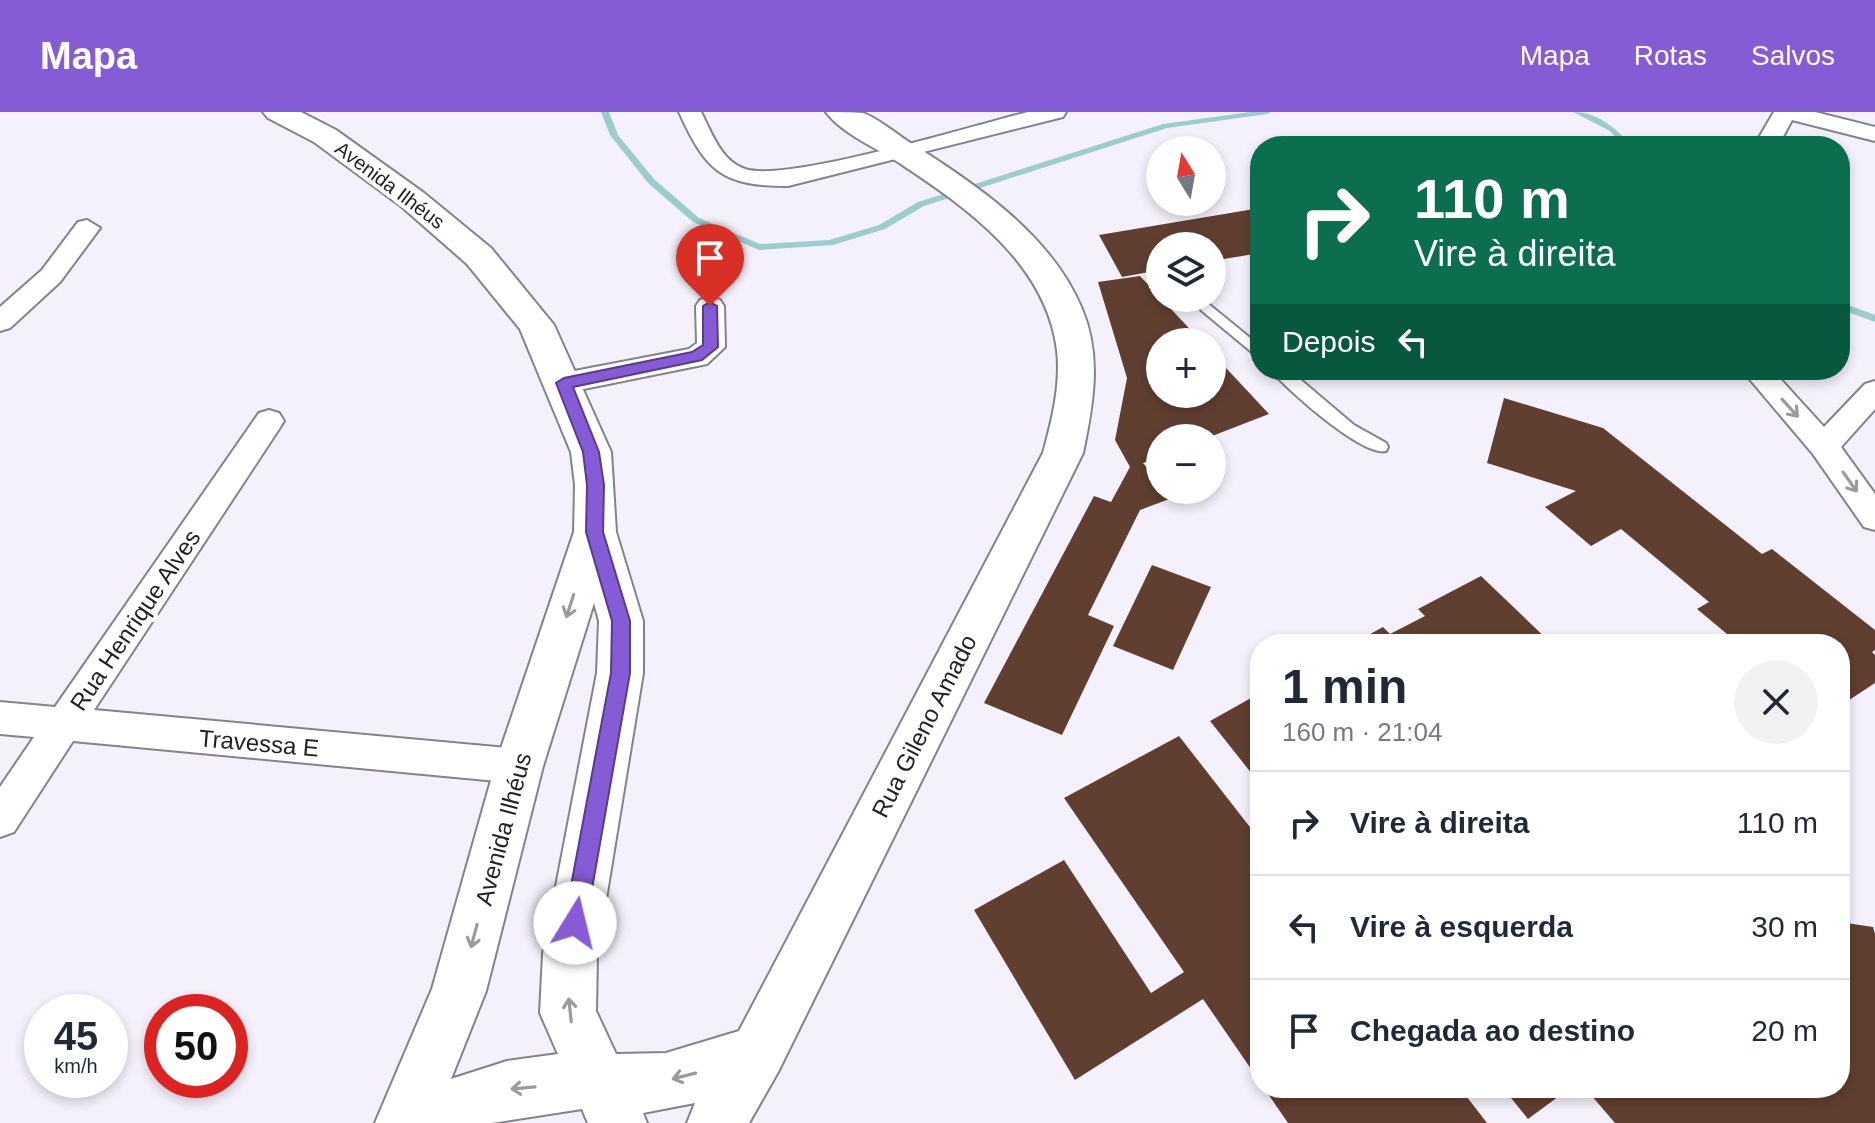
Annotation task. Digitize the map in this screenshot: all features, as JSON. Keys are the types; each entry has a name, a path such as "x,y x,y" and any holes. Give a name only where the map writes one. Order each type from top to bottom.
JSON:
{"main road":[{"name":"Avenida Ilhéus","path":"278,112 325,136 413,200 479,256 536,325 564,383 591,452 595,532 621,621 620,673 570,954 568,1013 576,1037 609,1102"},
{"name":"Rua Gileno Amado","path":"716,1123 758,1052 1063,453 1077,378 1075,346 1065,315 1045,270 1028,250 953,187 841,112"},
{"name":"Avenida Ilhéus","path":"404,1123 459,991 519,766 595,532"},
{"path":"422,1123 456,1103 499,1090 609,1102 635,1085 673,1079 758,1052"}],"street":[{"path":"690,112 715,161 746,178 788,179 1055,112"},
{"path":"1772,136 1787,112 1875,134"},
{"path":"0,322 51,276 87,228"},
{"path":"564,383 697,357 711,347 710,306"},
{"path":"1765,380 1824,446 1875,518"},
{"path":"1824,446 1875,391"},
{"name":"Rua Henrique Alves","path":"0,819 269,421"},
{"name":"Travessa E","path":"0,718 519,766"}],"lane":[{"path":"1212,312 1250,345"},
{"path":"1291,380 1348,429 1380,447"}],"building":[{"path":"1250,210 1250,255 1226,259 1226,232 1146,232 1146,273 1122,277 1099,235"},
{"path":"1140,276 1146,282 1146,312 1174,312 1189,328 1146,328 1146,408 1226,408 1226,368 1269,414 1226,431 1226,424 1146,424 1146,462 1143,463 1146,467 1146,504 1156,504 1140,510 1088,615 1114,626 1062,735 984,703 1094,496 1111,502 1130,467 1115,440 1127,378 1098,282"},
{"path":"1504,398 1603,428 1762,554 1772,549 1875,630 1875,650 1872,652 1875,655 1875,683 1850,699 1850,634 1727,634 1697,609 1709,602 1621,529 1591,546 1545,507 1576,491 1487,463"},
{"path":"1152,565 1211,587 1173,670 1113,646"},
{"path":"1481,576 1542,634 1390,634 1425,616 1418,609"},
{"path":"1383,627 1390,634 1370,634"},
{"path":"1250,699 1250,771 1210,721"},
{"path":"1179,736 1250,827 1250,1067 1203,999 1075,1080 974,910 1064,860 1151,993 1184,972 1064,798"},
{"path":"1850,924 1873,927 1875,1123 1615,1123 1594,1098 1850,1098"},
{"path":"1271,1098 1468,1098 1487,1123 1288,1123"},
{"path":"1511,1098 1556,1098 1528,1119"}],"waterway":[{"path":"605,112 614,135 651,181 696,220 759,247 830,243 882,227 921,204 1166,126 1267,112"},
{"path":"1577,112 1613,129 1619,136"},
{"path":"1850,309 1875,319"}],"route":[{"path":"575,923 620,673 621,621 595,532 591,452 564,383 697,357 711,347 710,306"}]}
